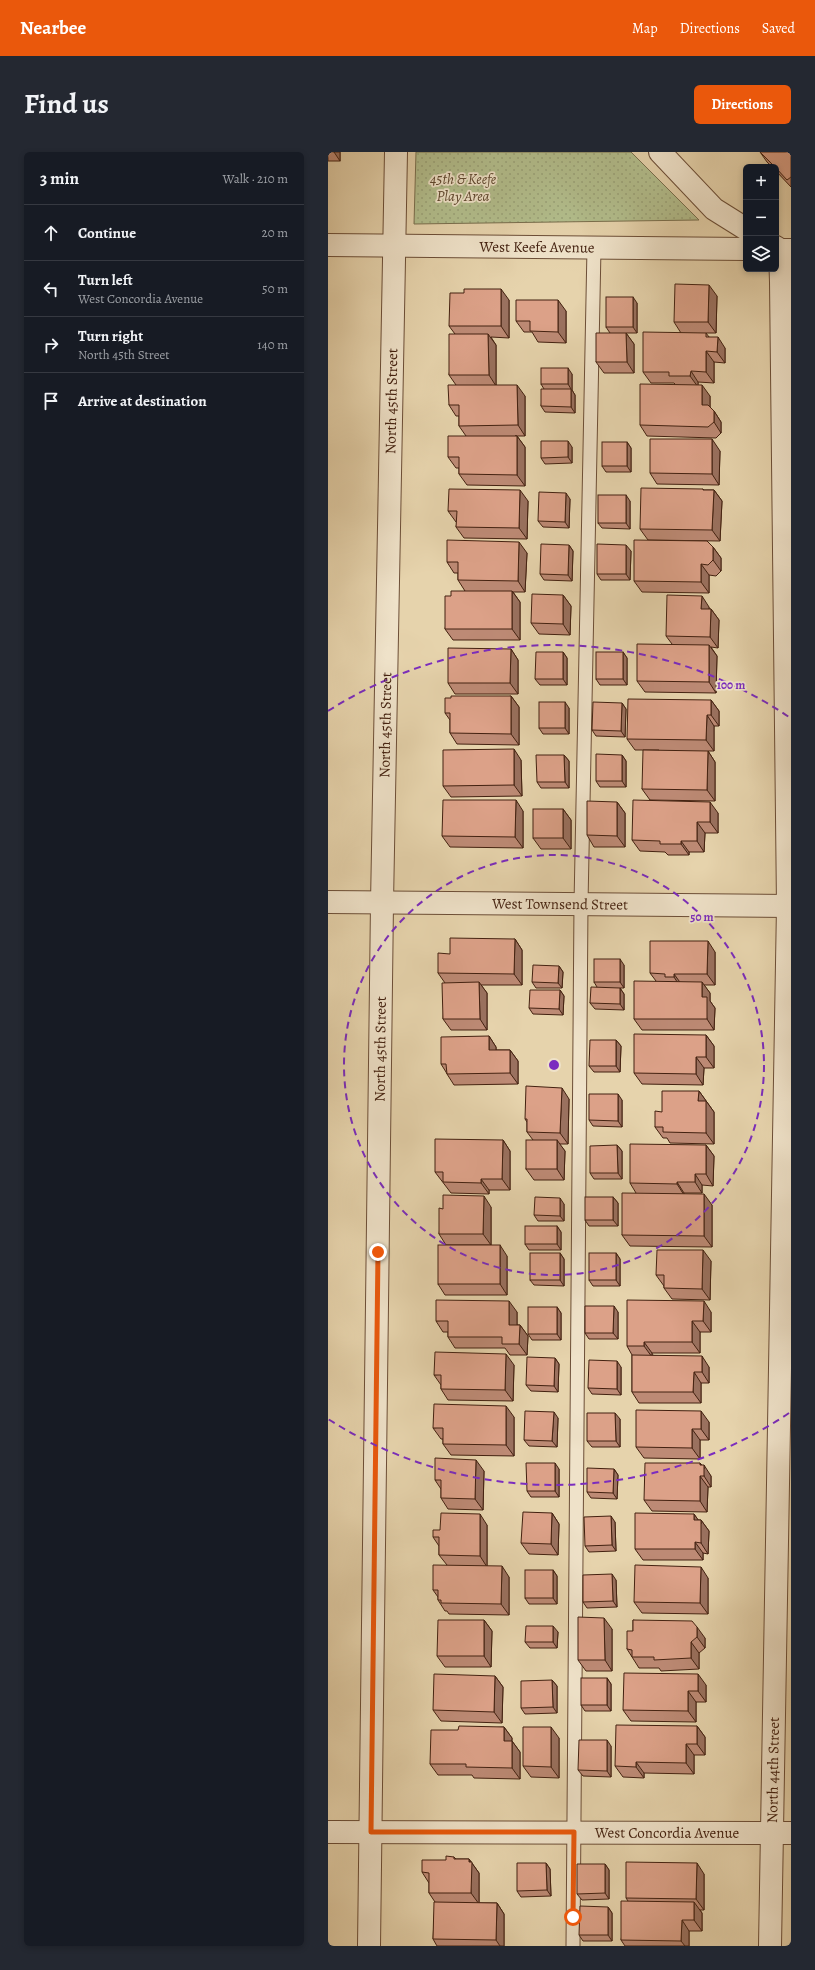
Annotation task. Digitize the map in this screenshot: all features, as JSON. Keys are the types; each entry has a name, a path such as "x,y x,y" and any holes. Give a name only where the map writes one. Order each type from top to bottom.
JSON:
{"street":[{"name":"North 45th Street","path":"369,1946 382,902 393,246 396,152"},
{"path":"660,152 714,209 743,227"},
{"name":"West Keefe Avenue","path":"328,245 743,249"},
{"name":"North 44th Street","path":"770,1946 781,1833 790,906 781,249"},
{"name":"West Townsend Street","path":"328,902 790,906"},
{"name":"West Concordia Avenue","path":"328,1832 781,1833"}],"lane":[{"path":"573,1946 581,904 594,248"}],"green space":[{"name":"45th & Keefe Play Area","path":"416,152 631,152 699,220 414,224"}],"building":[{"path":"760,152 791,152 791,177 787,180 779,171 779,164 772,164"},
{"path":"675,284 709,285 708,322 674,322"},
{"path":"464,289 501,289 501,326 449,326 450,293 464,293"},
{"path":"606,297 633,297 633,327 606,327"},
{"path":"516,300 558,300 558,332 530,331 530,321 516,321"},
{"path":"643,332 706,333 706,337 718,337 717,352 706,351 706,372 691,371 690,376 669,376 669,372 643,372"},
{"path":"596,333 626,333 627,362 596,362"},
{"path":"449,334 488,334 489,375 449,375"},
{"path":"541,368 568,368 568,384 541,384"},
{"path":"640,384 702,385 702,405 708,405 714,411 714,422 708,427 640,425"},
{"path":"448,385 517,385 518,425 459,426 459,405 449,405"},
{"path":"541,389 571,389 571,407 541,406"},
{"path":"448,436 517,436 517,475 459,474 459,457 448,457"},
{"path":"650,439 712,439 712,474 650,473"},
{"path":"541,441 568,441 568,457 541,458"},
{"path":"602,442 627,442 627,466 602,466"},
{"path":"641,488 714,490 712,530 640,529"},
{"path":"449,489 520,490 519,528 456,527 457,511 448,511"},
{"path":"539,492 566,493 565,522 538,521"},
{"path":"598,495 626,495 626,523 598,523"},
{"path":"447,540 519,542 518,581 458,580 458,562 447,562"},
{"path":"634,540 707,541 713,547 713,560 708,565 701,564 701,582 634,581"},
{"path":"541,544 569,545 568,575 540,574"},
{"path":"597,544 626,545 626,574 597,574"},
{"path":"451,591 512,591 512,629 445,629 445,596 451,596"},
{"path":"532,594 563,595 563,624 531,623"},
{"path":"667,595 702,596 701,609 711,609 710,637 666,636"},
{"path":"637,644 709,645 709,682 637,681"},
{"path":"448,648 511,649 510,683 448,683"},
{"path":"536,652 563,652 563,679 535,679"},
{"path":"596,652 623,652 623,679 596,679"},
{"path":"451,696 511,696 511,734 450,733 450,713 445,713 445,698 451,698"},
{"path":"628,699 711,700 711,715 707,715 706,740 627,739"},
{"path":"539,702 565,702 565,728 539,728"},
{"path":"593,702 622,703 621,731 592,730"},
{"path":"514,749 514,785 443,786 443,750"},
{"path":"643,750 708,751 707,790 642,789"},
{"path":"596,754 622,755 622,781 596,781"},
{"path":"536,755 564,755 565,782 537,782"},
{"path":"443,800 516,800 515,837 442,836"},
{"path":"633,800 710,802 710,822 697,822 697,841 681,841 681,844 660,844 660,841 632,840"},
{"path":"587,801 617,802 617,836 587,835"},
{"path":"533,809 563,809 563,838 533,838"},
{"path":"450,938 515,939 514,974 438,973 438,953 450,954"},
{"path":"650,941 708,941 707,974 674,974 674,977 665,977 665,974 650,973"},
{"path":"594,959 620,959 620,982 594,982"},
{"path":"533,965 559,966 558,983 532,982"},
{"path":"634,981 702,982 702,997 707,997 707,1019 634,1019"},
{"path":"479,982 480,1019 443,1019 442,983"},
{"path":"591,987 620,988 620,1004 590,1003"},
{"path":"530,990 560,990 559,1009 529,1008"},
{"path":"634,1034 706,1035 706,1057 696,1057 696,1074 634,1073"},
{"path":"489,1036 489,1050 510,1050 510,1073 447,1074 446,1064 441,1064 441,1037"},
{"path":"590,1040 616,1040 616,1066 589,1066"},
{"path":"526,1086 562,1088 560,1133 527,1132 527,1119 525,1119"},
{"path":"662,1091 699,1091 698,1101 706,1101 706,1133 663,1132 663,1127 655,1127 655,1111 662,1112"},
{"path":"589,1094 618,1094 618,1121 589,1120"},
{"path":"435,1139 503,1140 502,1179 481,1179 481,1183 443,1182 443,1172 435,1172"},
{"path":"526,1140 557,1140 557,1169 526,1169"},
{"path":"630,1144 706,1145 706,1174 695,1174 695,1182 677,1182 677,1184 630,1183"},
{"path":"617,1145 618,1173 590,1173 590,1146"},
{"path":"622,1193 704,1194 704,1236 622,1235"},
{"path":"443,1195 484,1196 483,1234 439,1234 439,1208 443,1209"},
{"path":"535,1197 560,1198 560,1216 534,1215"},
{"path":"585,1197 613,1197 613,1220 585,1220"},
{"path":"525,1226 557,1226 557,1244 525,1244"},
{"path":"438,1245 500,1245 500,1284 438,1284"},
{"path":"657,1250 703,1250 702,1289 664,1288 664,1275 656,1275"},
{"path":"530,1253 560,1253 560,1280 530,1280"},
{"path":"589,1253 616,1253 616,1280 589,1280"},
{"path":"436,1300 509,1301 509,1325 520,1325 519,1344 502,1344 502,1337 448,1337 448,1321 436,1321"},
{"path":"627,1300 704,1301 703,1321 692,1321 692,1342 644,1342 644,1346 627,1346"},
{"path":"585,1306 614,1306 613,1333 585,1333"},
{"path":"528,1307 557,1307 557,1334 528,1334"},
{"path":"435,1352 506,1354 505,1390 441,1389 441,1375 434,1375"},
{"path":"632,1355 702,1356 702,1372 694,1372 693,1392 632,1392"},
{"path":"527,1357 555,1358 554,1386 526,1385"},
{"path":"589,1360 617,1361 617,1389 588,1388"},
{"path":"434,1404 506,1406 506,1445 443,1444 443,1428 433,1428"},
{"path":"636,1410 701,1411 701,1429 692,1429 692,1448 636,1447"},
{"path":"525,1411 554,1412 552,1441 524,1440"},
{"path":"587,1413 615,1413 616,1441 587,1441"},
{"path":"435,1458 476,1460 475,1499 441,1498 441,1480 435,1480"},
{"path":"526,1463 555,1463 555,1491 527,1491"},
{"path":"645,1463 700,1463 700,1465 704,1465 704,1476 700,1476 700,1501 644,1500"},
{"path":"587,1468 614,1469 613,1493 587,1492"},
{"path":"523,1512 552,1513 551,1544 521,1543"},
{"path":"441,1513 480,1514 480,1556 439,1555 439,1537 433,1537 433,1530 440,1530"},
{"path":"635,1513 694,1514 694,1520 701,1520 701,1543 695,1542 695,1549 635,1549"},
{"path":"611,1516 612,1545 585,1546 584,1517"},
{"path":"433,1565 502,1566 501,1604 441,1603 441,1600 438,1600 438,1590 433,1590"},
{"path":"635,1565 701,1567 700,1603 634,1602"},
{"path":"525,1570 553,1570 553,1598 525,1598"},
{"path":"612,1574 613,1601 583,1602 583,1575"},
{"path":"578,1617 604,1618 605,1660 578,1660"},
{"path":"438,1620 484,1620 484,1656 437,1656"},
{"path":"633,1620 692,1621 697,1627 697,1637 691,1642 691,1658 654,1660 654,1657 632,1657 632,1650 627,1649 627,1631 633,1631"},
{"path":"526,1626 553,1626 553,1642 525,1642"},
{"path":"624,1673 698,1674 698,1691 688,1691 688,1711 623,1710"},
{"path":"434,1674 495,1676 494,1712 433,1710"},
{"path":"581,1678 607,1678 607,1705 581,1705"},
{"path":"552,1680 553,1707 521,1708 521,1681"},
{"path":"616,1725 697,1726 697,1744 686,1744 686,1763 636,1762 636,1767 615,1766"},
{"path":"459,1726 504,1727 504,1741 512,1741 512,1768 466,1767 466,1764 430,1764 431,1730 458,1730"},
{"path":"523,1727 551,1727 551,1767 523,1766"},
{"path":"579,1740 607,1740 607,1771 578,1770"},
{"path":"446,1856 454,1857 454,1859 469,1859 469,1862 472,1862 471,1893 429,1893 429,1873 422,1872 422,1860 446,1860"},
{"path":"626,1862 697,1863 696,1899 626,1898"},
{"path":"517,1863 546,1863 547,1890 517,1891"},
{"path":"577,1864 605,1864 605,1893 577,1894"},
{"path":"621,1901 694,1902 694,1920 682,1920 681,1941 621,1940"},
{"path":"434,1902 497,1903 496,1940 433,1939"},
{"path":"580,1906 608,1907 608,1935 579,1935"}],"route":[{"path":"378,1252 371,1832 574,1832 573,1917"}]}
